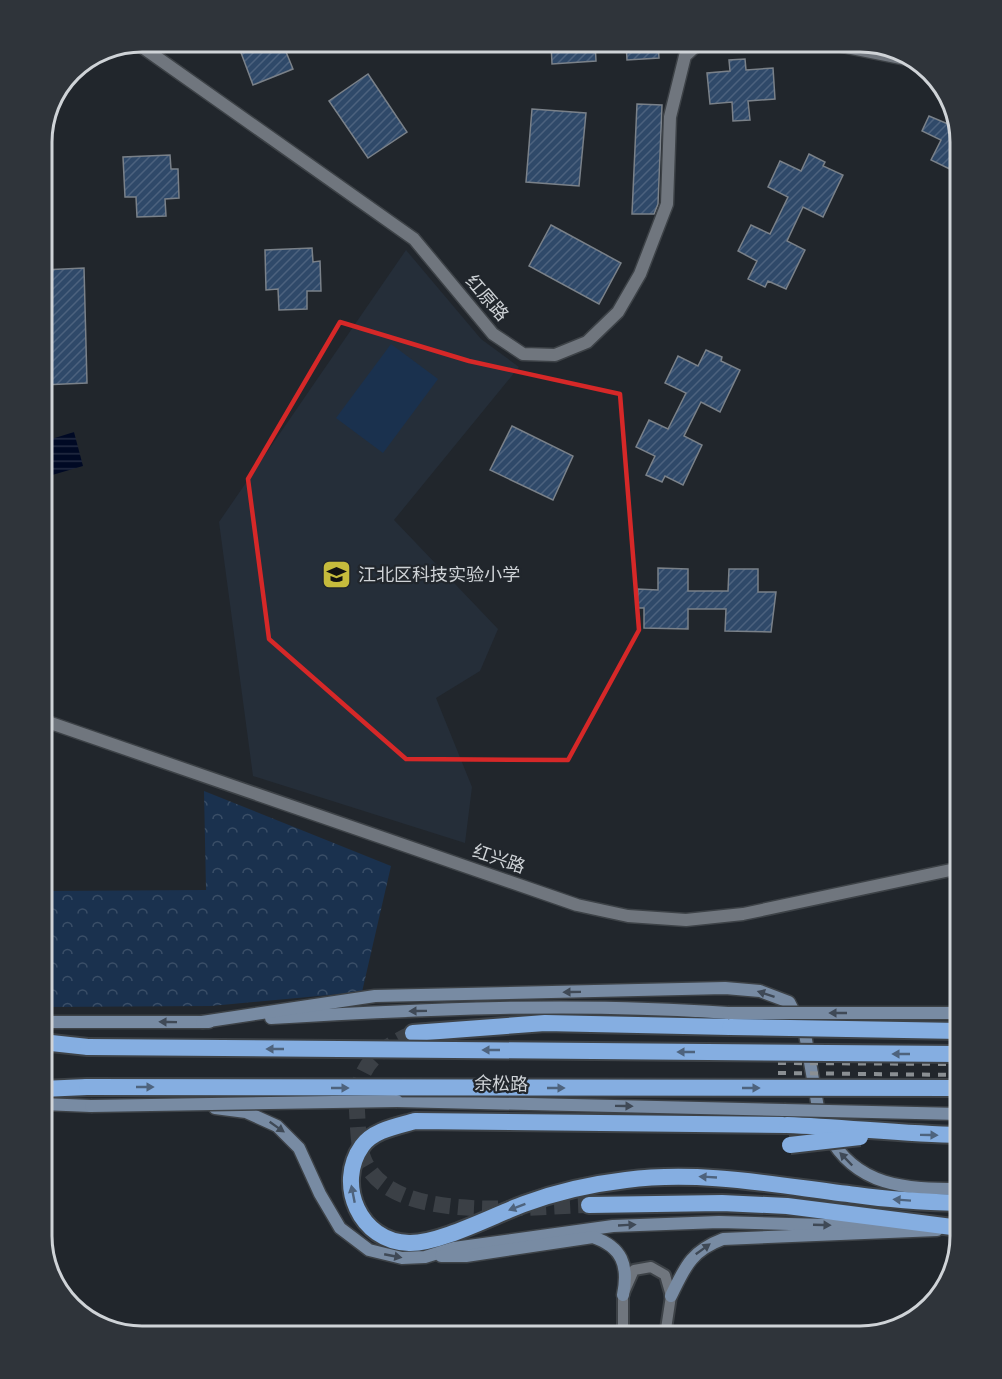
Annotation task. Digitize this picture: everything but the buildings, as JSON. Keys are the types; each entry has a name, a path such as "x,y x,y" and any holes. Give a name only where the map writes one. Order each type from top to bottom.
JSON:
{"highway":[{"path":"414,1033 544,1023 729,1020 950,1031"},
{"name":"余松路","path":"53,1043 88,1047 950,1054"},
{"name":"余松路","path":"53,1089 950,1088"},
{"path":"950,1135 902,1134 786,1118 415,1121 387,1128 363,1144 352,1167 351,1192 361,1219 381,1234 408,1243 434,1239 537,1200 595,1185 649,1177 741,1179 893,1200 950,1203"},
{"path":"790,1145 902,1134"},
{"path":"589,1205 722,1203 787,1206 950,1228"}],"main road":[{"path":"202,1022 375,996 725,988 760,991 789,1002 805,1034 820,1118 836,1149 859,1173 889,1183 926,1189 950,1189"},
{"path":"53,1022 202,1022 373,1012 663,1008 729,1020 950,1013"},
{"name":"余松路","path":"53,1104 202,1106 397,1101 786,1118 950,1114"},
{"path":"202,1106 246,1112 277,1126 299,1148 320,1194 340,1228 369,1250 402,1258 466,1256 593,1237 610,1243 622,1259 627,1277 623,1295"},
{"path":"425,1257 454,1248 642,1224 719,1222 950,1229"},
{"path":"671,1296 685,1266 702,1246 723,1239 950,1229"}],"street":[{"name":"红原路","path":"151,53 414,239 493,334 523,354 555,355 587,342 618,312 640,274 667,204 670,117 685,56 688,53"},
{"name":"红兴路","path":"53,724 577,905 628,916 686,920 743,914 950,870"},
{"path":"623,1326 623,1295 634,1270 651,1268 665,1275 671,1296 666,1326"}],"highlighted area":[{"path":"340,322 469,361 620,394 639,630 568,760 406,759 269,639 248,479"}],"shaded area":[{"name":"江北区科技实验小学","path":"406,250 481,339 519,367 394,520 498,629 480,671 436,698 472,787 465,843 253,776 219,522"},
{"path":"74,432 83,466 53,475 53,439"}],"green space":[{"path":"391,344 438,379 383,453 336,418"},
{"path":"204,791 391,866 362,992 211,1006 53,1007 53,891 206,890"}],"tunnel":[{"path":"413,1033 379,1053 364,1071 357,1095 361,1149 364,1160 379,1181 403,1195 432,1204 465,1208 499,1209 589,1205"}],"railway":[{"path":"778,1063 950,1064"},
{"path":"778,1073 950,1075"}],"place":[{"name":"江北区科技实验小学","path":"337,575"}]}
